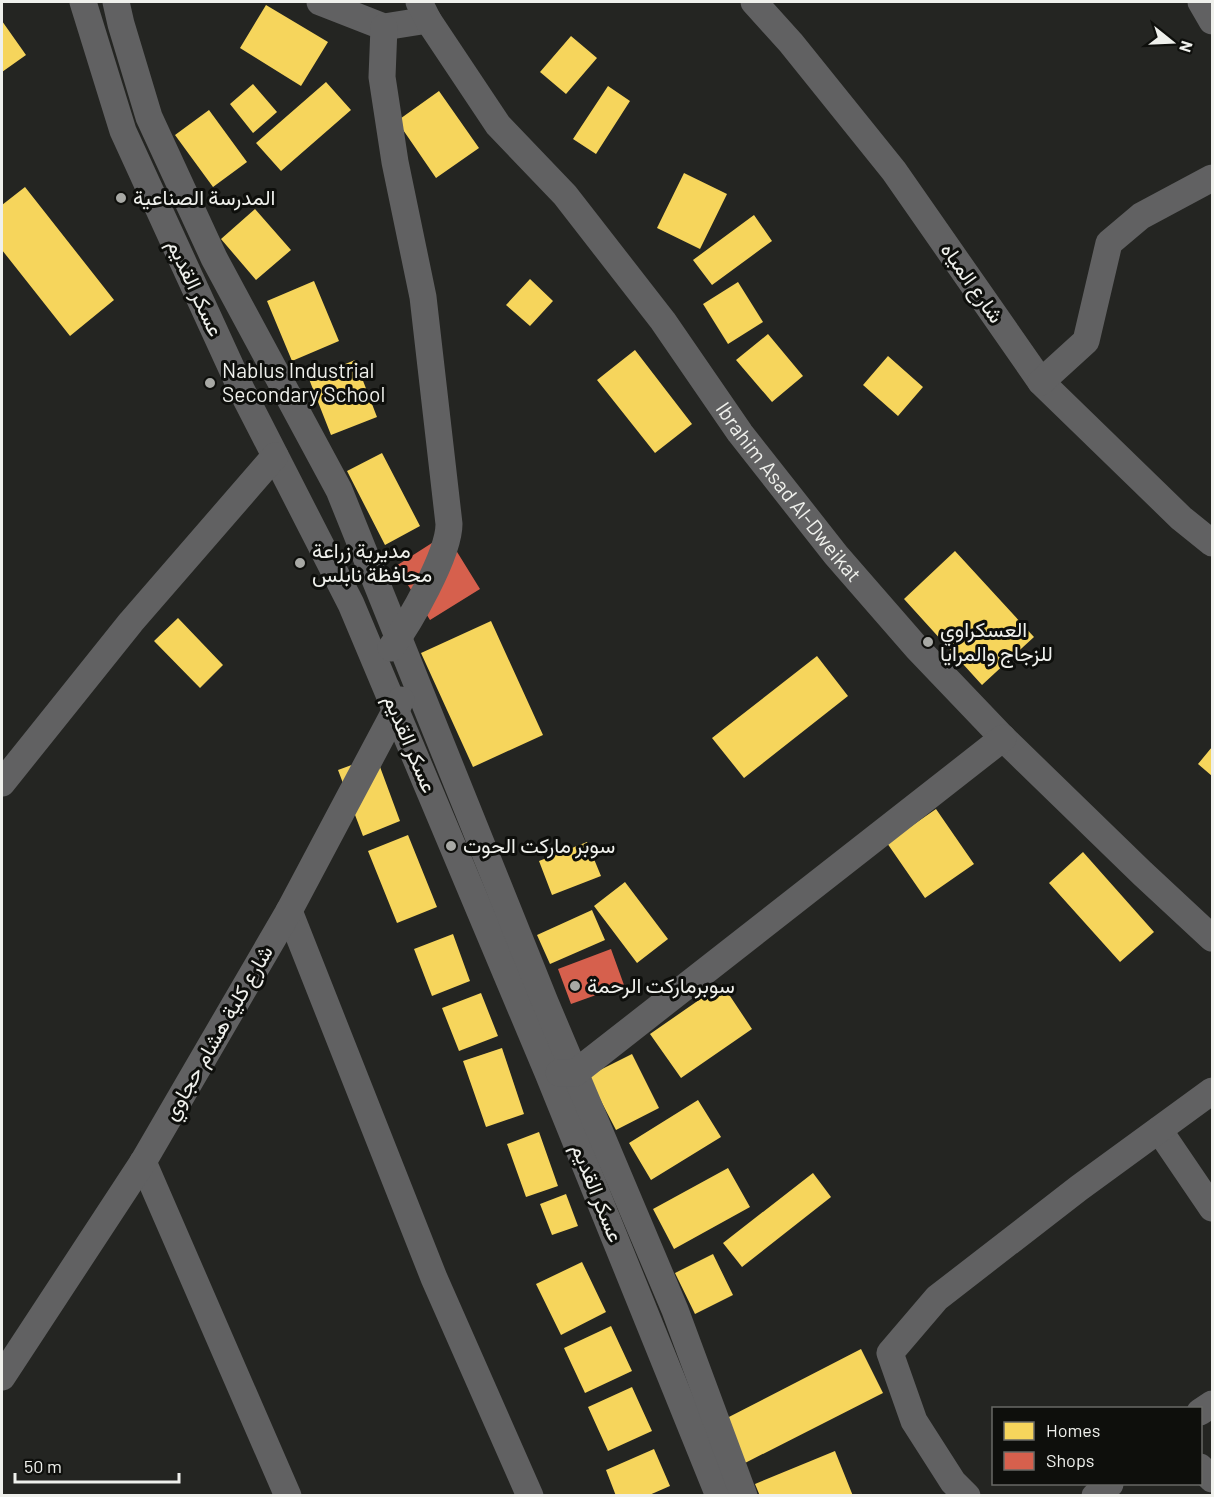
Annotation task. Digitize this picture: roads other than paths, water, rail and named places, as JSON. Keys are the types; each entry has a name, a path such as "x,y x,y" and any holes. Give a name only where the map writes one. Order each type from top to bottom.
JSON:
{"street":[{"name":"عسكر القديم","path":"83,2 123,131 242,391 351,604 549,1073 719,1496"},
{"name":"عسكر القديم","path":"116,2 120,24 149,117 214,258 339,490 575,1073 675,1310 744,1496"},
{"path":"320,2 384,27 423,11"},
{"name":"شارع المياه","path":"754,2 791,43 894,171 1041,382 1181,518 1212,543"},
{"path":"1201,2 1212,21"},
{"name":"Ibrahim Asad Al-Dweikat","path":"423,11 498,125 565,195 663,321 740,433 837,555 916,648 1003,738 1212,938"},
{"path":"377,667 398,638 436,566 449,533 423,297 395,162 382,77 384,27"},
{"path":"1041,382 1086,341 1109,243 1141,216 1212,178"},
{"path":"2,783 131,622 275,456"},
{"name":"شارع كلية هشام حجاوي","path":"2,1377 144,1162 289,911 413,677"},
{"path":"549,1073 575,1073 1003,738"},
{"path":"289,911 434,1278 530,1496"},
{"path":"967,1496 953,1482 914,1421 890,1353 937,1298 1079,1188 1212,1091"},
{"path":"1159,1130 1212,1208"},
{"path":"144,1162 288,1496"},
{"path":"1095,1496 1109,1485"}],"place":[{"name":"المدرسة الصناعية","path":"121,198"},
{"name":"Nablus Industrial Secondary School","path":"210,383"},
{"name":"مديرية زراعة محافظة نابلس","path":"300,563"},
{"name":"العسكراوي للزجاج والمرايا","path":"928,642"},
{"name":"سوبر ماركت الحوت","path":"451,846"},
{"name":"سوبرماركت الرحمة","path":"575,986"}]}
